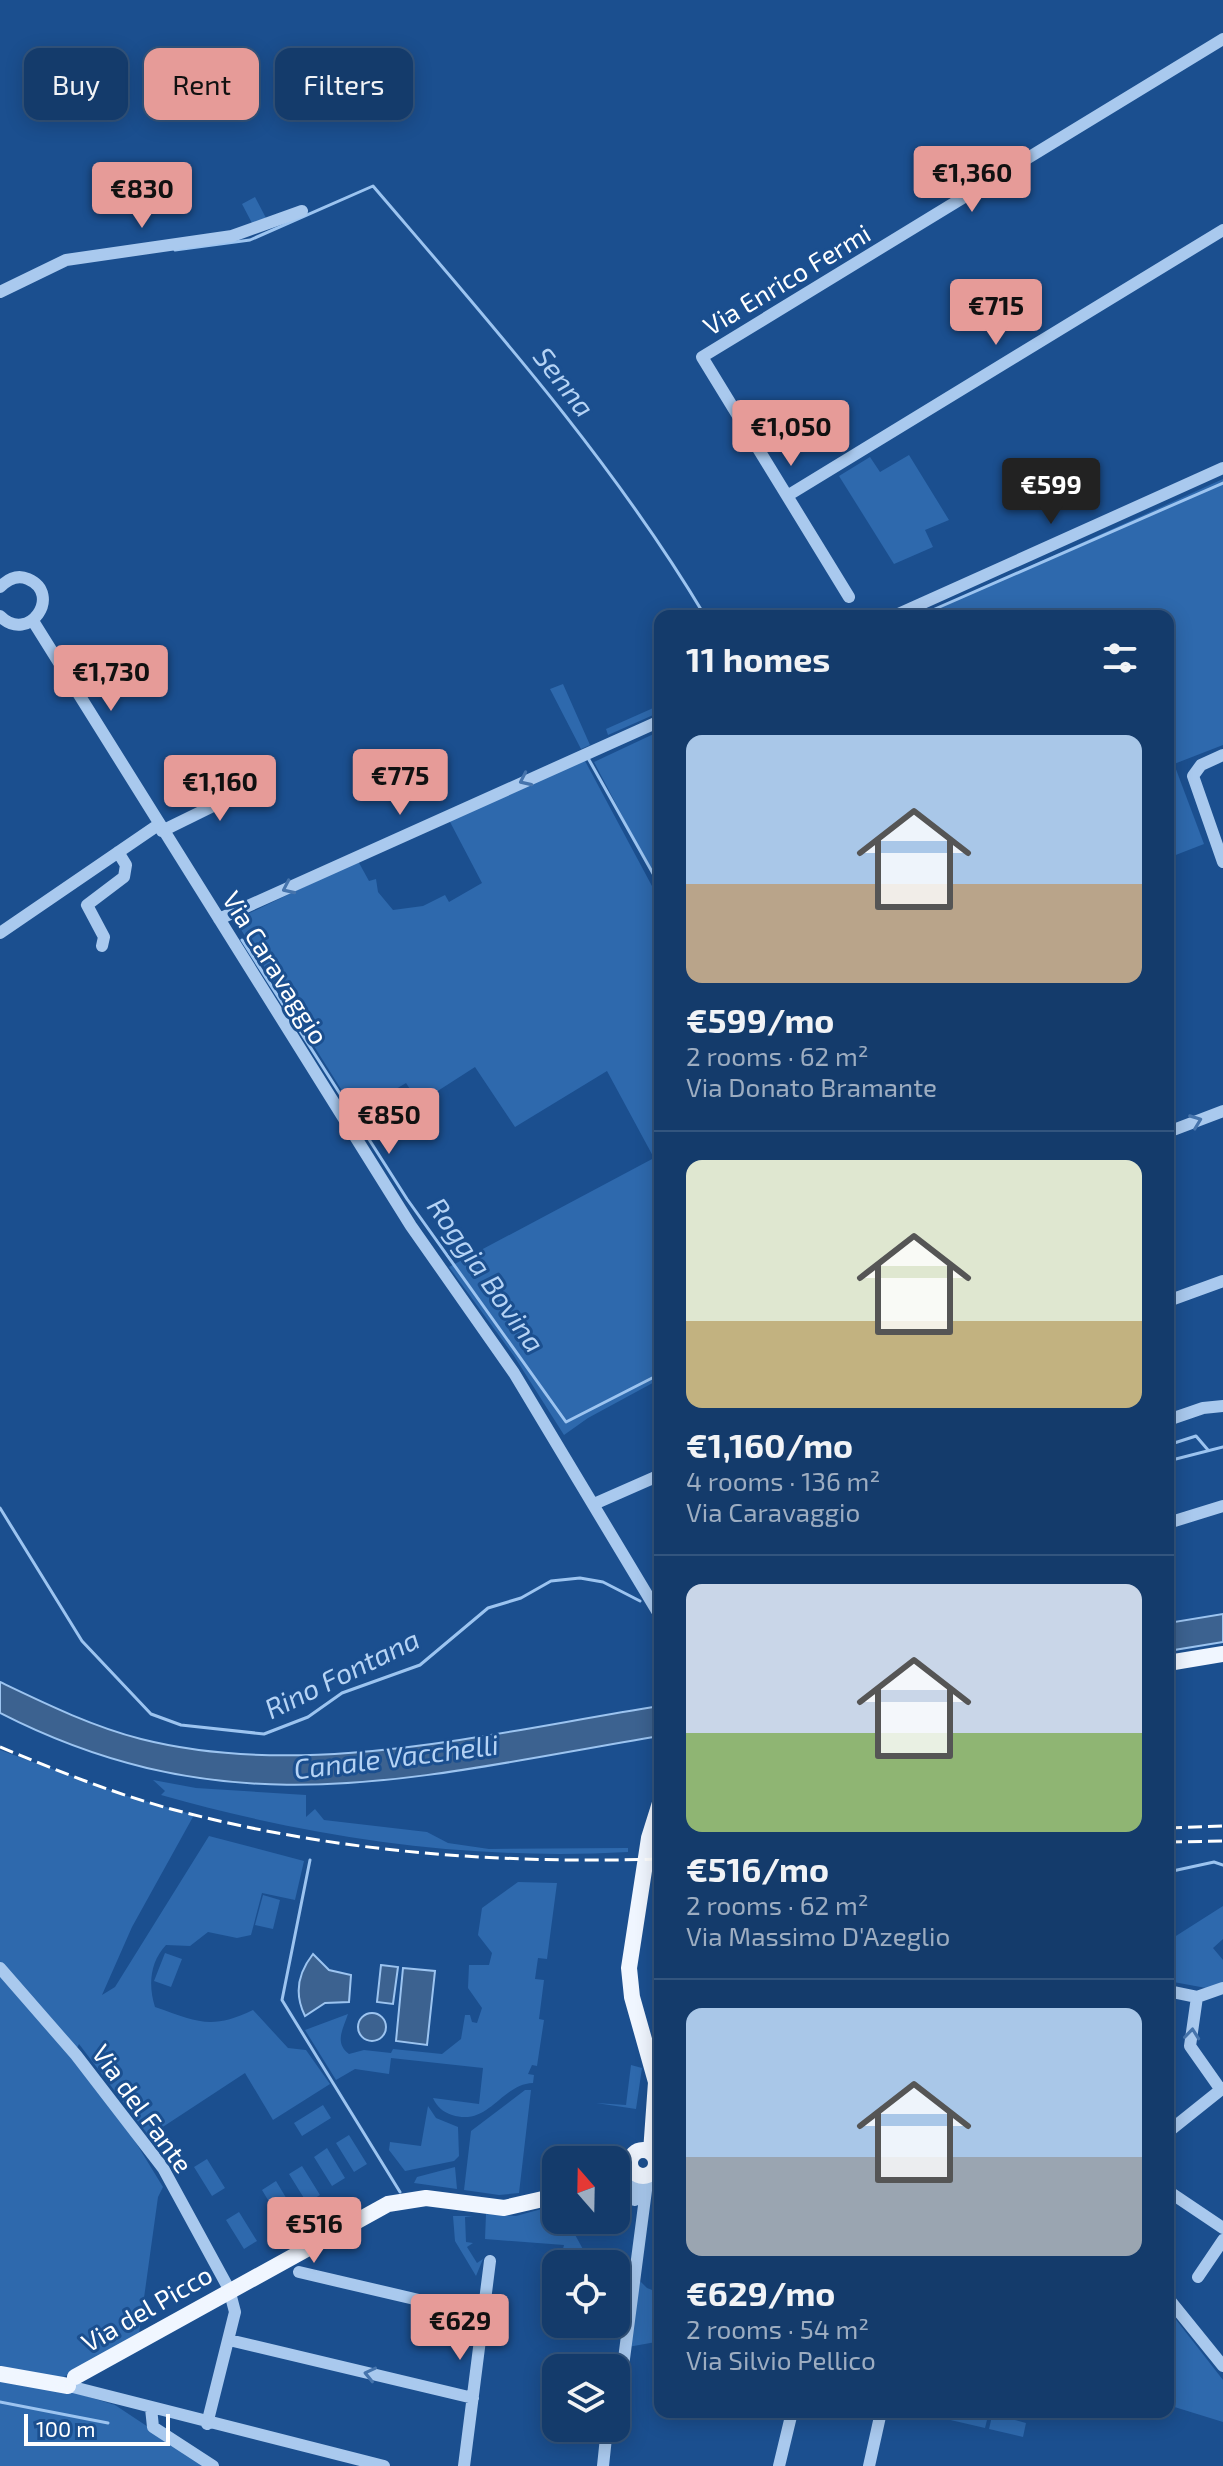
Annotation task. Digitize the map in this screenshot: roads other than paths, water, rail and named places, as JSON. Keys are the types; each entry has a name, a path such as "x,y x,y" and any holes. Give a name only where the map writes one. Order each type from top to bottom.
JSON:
{"main road":[{"path":"1174,1662 1223,1654"},
{"path":"654,1822 629,1968 632,1997 654,2064"},
{"path":"654,2087 643,2137 651,2154 629,2160 633,2173 654,2167"},
{"name":"Via del Picco","path":"71,2381 229,2289 349,2231 400,2199 426,2198 504,2208 542,2199"},
{"path":"0,2363 71,2381"},
{"path":"0,2374 71,2381"}],"street":[{"name":"Via Enrico Fermi","path":"787,496 702,357 1223,39"},
{"path":"0,292 66,260 232,236 302,211"},
{"path":"849,597 787,496 1223,230"},
{"path":"907,610 1223,468"},
{"path":"0,616 19,625 33,621 42,608 42,591 23,577 2,579"},
{"name":"Via Caravaggio","path":"33,621 411,1226 514,1373 654,1606"},
{"path":"219,919 654,724"},
{"path":"1223,755 1201,765 1193,776 1223,862"},
{"path":"0,933 118,852 160,828 262,782"},
{"path":"102,946 104,937 87,905 124,877 126,865 118,852"},
{"path":"1174,1130 1223,1111"},
{"path":"1174,1299 1223,1281"},
{"path":"1174,1418 1203,1408 1223,1406"},
{"path":"594,1504 654,1478"},
{"path":"1174,1521 1223,1506"},
{"name":"Via del Fante","path":"0,1968 76,2055 163,2168 229,2289"},
{"path":"1174,1992 1197,1997 1223,1988"},
{"path":"1174,2127 1222,2089 1190,2046 1197,1997"},
{"path":"616,2354 633,2173"},
{"path":"621,2354 633,2173"},
{"path":"1174,2195 1223,2228"},
{"path":"1198,2277 1223,2240"},
{"path":"464,2466 490,2261"},
{"path":"299,2272 483,2315"},
{"path":"207,2424 235,2312 229,2289"},
{"path":"1174,2305 1223,2366"},
{"path":"229,2340 473,2398"},
{"path":"71,2381 92,2394 384,2466"},
{"path":"151,2408 153,2427 213,2466"},
{"path":"779,2466 791,2418"},
{"path":"869,2466 880,2418"},
{"path":"603,2466 606,2442"},
{"path":"610,2466 613,2442"}],"water":[{"path":"1223,1614 1223,1642 1174,1650 1174,1622"},
{"name":"Canale Vacchelli","path":"0,1682 104,1728 141,1739 204,1751 269,1755 334,1754 400,1748 654,1707 654,1737 406,1778 326,1784 247,1783 167,1772 85,1750 0,1713"},
{"path":"313,1954 329,1970 351,1975 349,2002 325,2003 305,2016 299,1984"},
{"path":"381,1965 398,1967 393,2004 377,2002"},
{"path":"403,1968 435,1971 427,2045 396,2041"},
{"path":"372,2013 382,2017 386,2027 382,2037 372,2041 362,2037 358,2027 362,2017"}],"waterway":[{"name":"Senna","path":"175,250 250,240 373,186 590,448 669,558 701,610"},
{"path":"933,610 1223,483"},
{"path":"588,758 654,875"},
{"name":"Roggia Bovina","path":"242,940 407,1199 566,1422 654,1377"},
{"name":"Senna","path":"1174,1443 1196,1436 1208,1450"},
{"path":"1174,1459 1223,1447"},
{"name":"Rino Fontana","path":"0,1508 82,1641 151,1714 181,1725 264,1734 308,1717 342,1693 420,1665 488,1608 521,1598 551,1581 580,1578 603,1582 640,1601"},
{"path":"310,1860 282,2000 400,2192"},
{"path":"1174,1871 1214,1862 1223,1865"},
{"path":"0,2402 108,2423"}],"railway":[{"path":"0,1747 149,1803 292,1836 475,1857 654,1859"},
{"path":"1174,1828 1223,1826"},
{"path":"1174,1842 1223,1841"}]}
